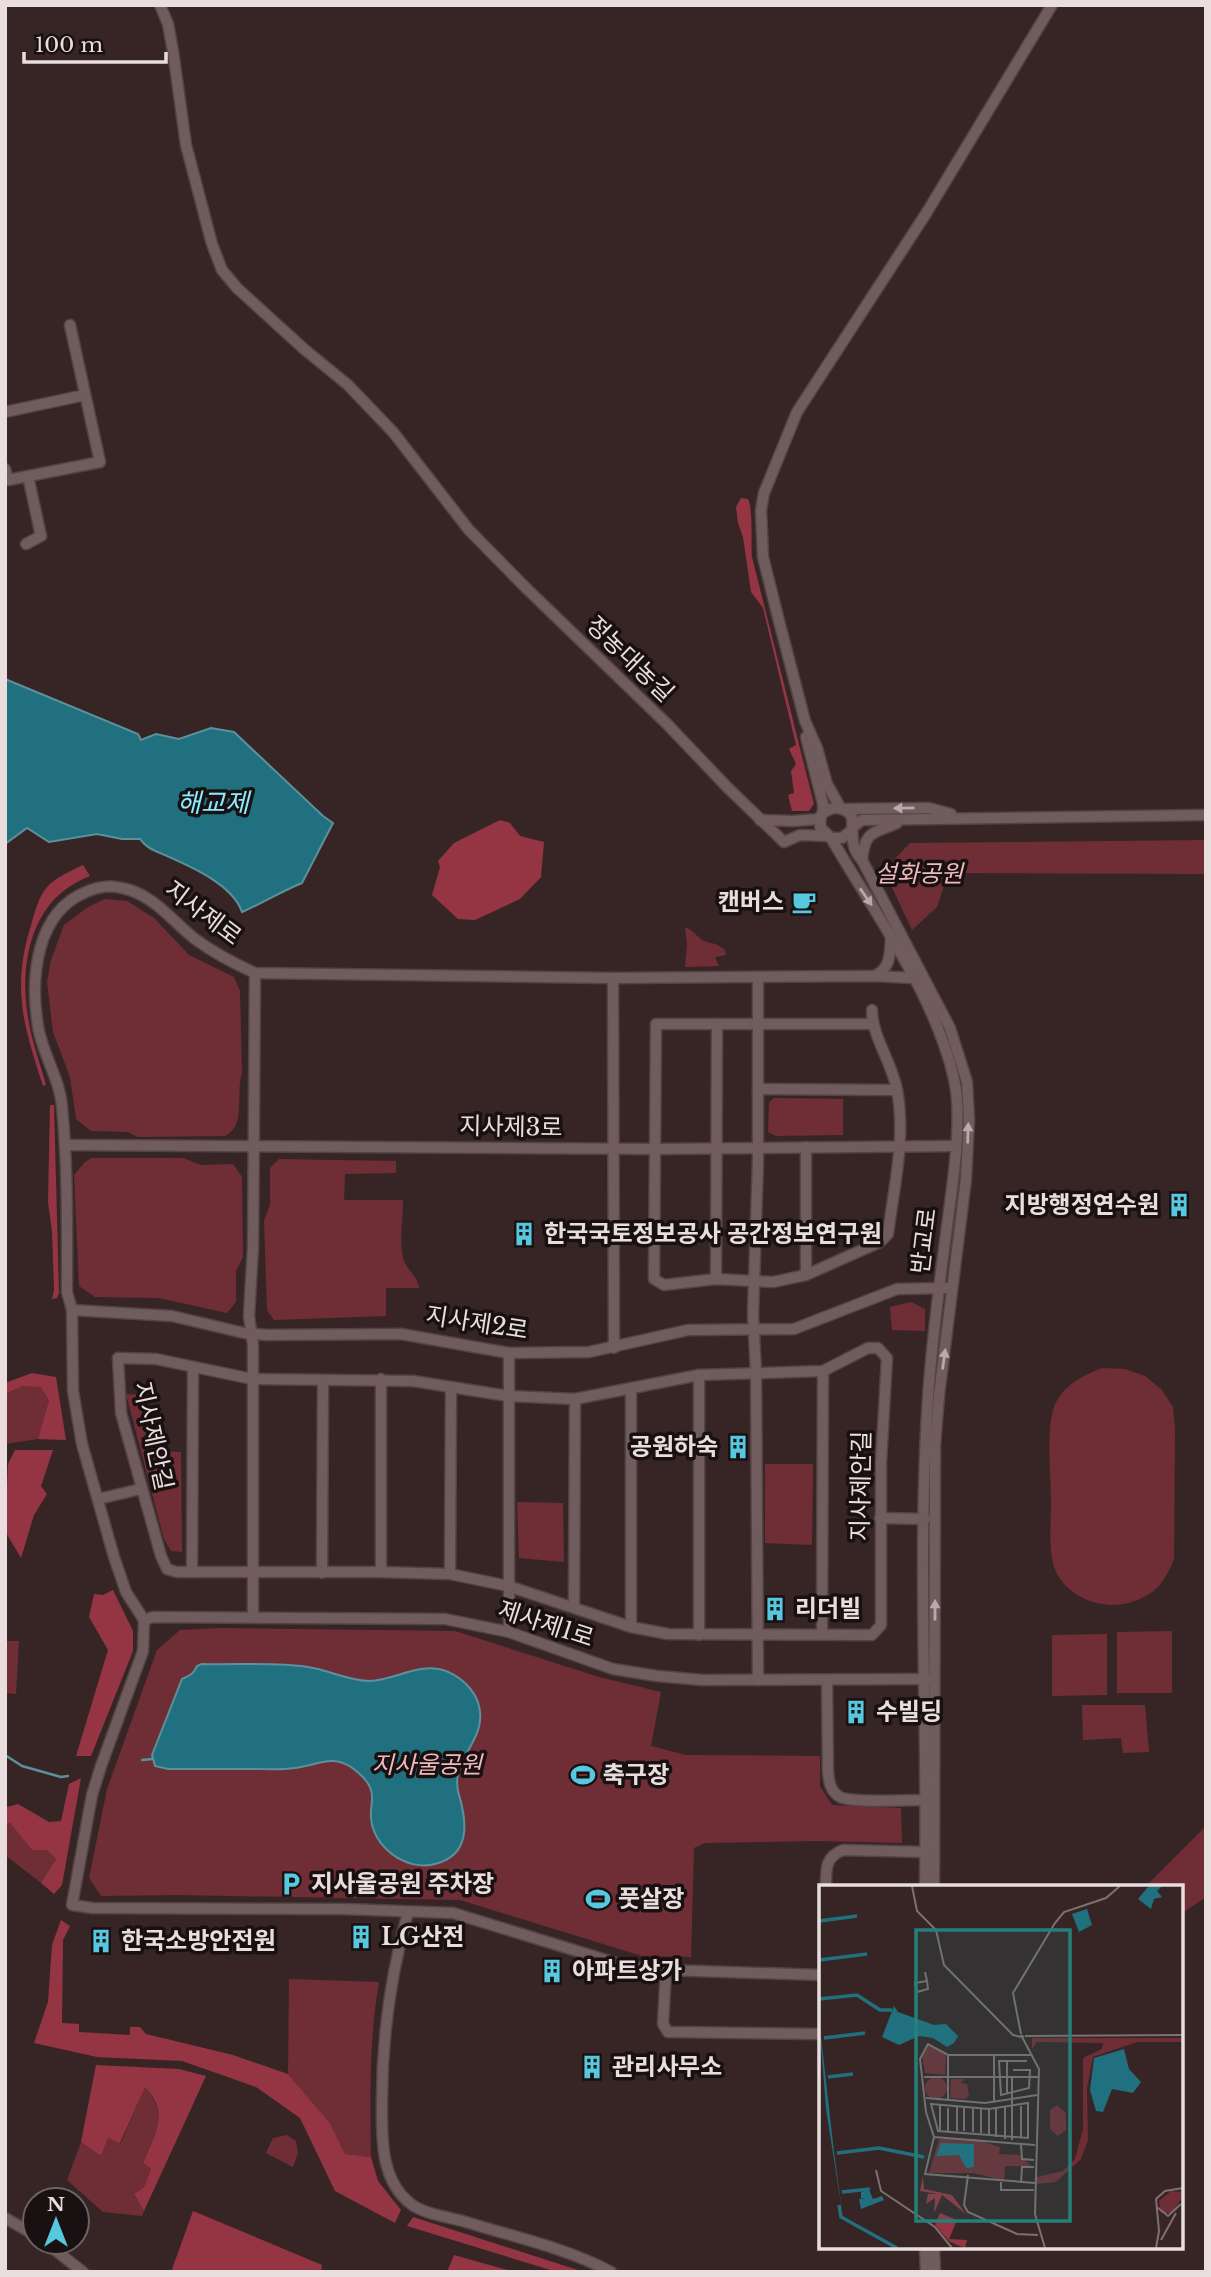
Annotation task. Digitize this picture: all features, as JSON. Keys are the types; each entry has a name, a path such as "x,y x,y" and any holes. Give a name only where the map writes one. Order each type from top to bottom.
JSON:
{"street":[{"name":"정농대농길","path":"160,5 168,24 186,145 212,244 222,270 237,288 348,385 393,432 470,530 781,838"},
{"path":"852,829 852,817 842,809 830,790 805,721 763,557 761,510 766,485 797,412 927,212 1052,5"},
{"path":"5,469 8,480 100,462 70,325"},
{"path":"5,412 85,395"},
{"path":"26,544 41,536 28,476"},
{"path":"805,721 803,727 823,804 820,827 829,837"},
{"path":"761,820 792,821 822,816 831,808 929,808 964,817"},
{"path":"781,838 800,835 842,838 863,820 1206,815"},
{"path":"863,860 868,836 902,820"},
{"path":"781,838 792,821"},
{"name":"반교로","path":"852,829 856,853 863,860 950,1028 967,1082 968,1147 935,1445 929,1679"},
{"name":"반교로","path":"829,837 913,978 938,1027 955,1080 956,1146 929,1394 925,1518 929,1679"},
{"name":"지사제로","path":"144,1620 126,1591 78,1422 74,1391 72,1310 67,1292 65,1145 61,1097 38,1029 36,1009 35,989 40,948 58,911 74,897 96,888 120,887 136,892 150,899 220,957 255,973 612,978 913,978"},
{"path":"874,976 887,967 891,937"},
{"path":"253,1617 253,1334 249,1317 255,973"},
{"path":"612,978 614,1348"},
{"path":"758,978 758,1147 753,1315 756,1329 758,1681"},
{"path":"871,1024 656,1024 654,1279 664,1285 716,1279 773,1283 806,1275 880,1242 888,1234 900,1118 894,1074 871,1024 872,1010"},
{"path":"716,1279 717,1024"},
{"path":"758,1089 897,1090"},
{"name":"지사제3로","path":"65,1145 612,1149 956,1146"},
{"path":"806,1147 806,1275"},
{"name":"지사제2로","path":"72,1310 172,1316 253,1334 401,1334 509,1353 589,1352 688,1330 794,1329 897,1289 952,1289"},
{"name":"지사제안길","path":"868,1348 878,1348 887,1358 881,1462 881,1626 872,1635 668,1634 631,1627 508,1586 450,1574 177,1572 167,1569 141,1489 121,1413 118,1358 156,1359 252,1380 381,1379 420,1382 508,1396 575,1399 699,1375 823,1371 868,1348"},
{"path":"509,1353 509,1632"},
{"name":"지사제안길","path":"192,1572 193,1367"},
{"name":"지사제안길","path":"822,1634 823,1371"},
{"path":"699,1375 699,1635"},
{"path":"381,1379 381,1572"},
{"path":"322,1573 323,1380"},
{"path":"450,1574 451,1388"},
{"path":"631,1388 631,1627"},
{"path":"573,1608 575,1399"},
{"path":"98,1499 141,1489"},
{"path":"880,1518 925,1518"},
{"name":"제사제1로","path":"144,1620 153,1617 426,1617 468,1622 509,1632 613,1669 657,1676 702,1681 929,1679"},
{"path":"144,1620 143,1651 96,1781 72,1905 92,1908 453,1913 629,1967 819,1975"},
{"path":"925,1885 929,1679"},
{"path":"929,1679 934,1885"},
{"path":"827,1681 828,1772 834,1792 846,1799 925,1800"},
{"path":"826,1885 826,1865 834,1854 844,1850 925,1852"},
{"path":"408,1912 396,1957 384,2030 382,2146 392,2180 411,2204 554,2248 611,2272"},
{"path":"666,1970 663,2024 668,2032 819,2034"},
{"path":"5,2218 21,2227"},
{"path":"925,2249 926,2272"},
{"path":"934,2249 935,2272"},
{"path":"63,2256 83,2272"}],"green space":[{"name":"설화공원","path":"1206,840 1206,874 948,873 937,907 912,930 890,883 891,863 910,843"},
{"path":"105,899 127,901 154,918 189,955 234,977 240,991 242,1073 238,1117 232,1131 225,1136 138,1137 128,1132 91,1131 76,1119 70,1077 53,1032 47,982 51,960 64,925 88,907"},
{"path":"685,927 704,941 725,950 726,955 715,957 719,966 685,967"},
{"path":"774,1098 843,1099 843,1135 776,1136 768,1132 769,1102"},
{"path":"91,1158 183,1158 201,1165 233,1164 242,1177 243,1257 236,1271 236,1302 227,1313 159,1298 95,1297 79,1286 74,1175"},
{"path":"279,1159 396,1161 396,1173 345,1174 344,1200 403,1200 403,1258 419,1288 386,1288 386,1316 274,1320 267,1310 264,1221 270,1205 270,1168"},
{"path":"911,1302 925,1309 925,1331 892,1330 890,1307"},
{"path":"1103,1368 1125,1369 1145,1376 1161,1389 1173,1407 1175,1430 1174,1559 1158,1587 1147,1596 1120,1604 1093,1602 1080,1596 1068,1588 1059,1577 1052,1559 1050,1440 1054,1407 1074,1382"},
{"path":"23,1386 41,1386 49,1400 38,1439 5,1444 5,1394"},
{"path":"126,1394 142,1395 159,1451 181,1452 182,1552 171,1551 164,1539"},
{"path":"765,1464 813,1464 812,1545 765,1543"},
{"path":"517,1502 563,1503 564,1562 519,1558"},
{"name":"지사울공원","path":"220,1628 455,1631 599,1677 661,1692 651,1746 686,1755 820,1756 820,1786 832,1805 901,1808 902,1843 705,1843 694,1848 691,1957 642,1956 460,1900 101,1896 89,1878 107,1789 157,1650 180,1630"},
{"path":"1172,1631 1172,1693 1117,1693 1117,1632"},
{"path":"1107,1634 1107,1695 1052,1696 1052,1635"},
{"path":"5,1641 19,1641 16,1694 5,1693"},
{"path":"1082,1705 1145,1705 1149,1752 1123,1753 1121,1738 1083,1740"},
{"path":"10,1823 32,1850 47,1850 56,1859 41,1883 5,1855 5,1824"},
{"path":"1206,1826 1206,1897 1183,1913 1183,1885 1143,1885 1150,1882"},
{"path":"289,1979 379,1982 372,2047 371,2157 345,2154 330,2123 288,2074"},
{"path":"145,2086 157,2107 158,2124 143,2163 151,2169 144,2187 134,2194 144,2211 142,2216 103,2212 91,2201 91,2186 74,2186 67,2180 81,2142 101,2156 108,2138 121,2143"},
{"path":"287,2135 296,2141 298,2153 293,2167 266,2153 273,2138"}],"shaded area":[{"path":"741,498 748,499 750,503 752,557 814,804 809,811 792,811 788,795 794,793 791,771 796,764 789,749 796,745 763,608 751,592 736,507"},
{"path":"500,820 510,823 520,836 544,842 541,877 520,899 475,920 458,919 432,895 440,867 438,861 454,843"},
{"path":"83,865 90,876 69,887 52,902 31,941 27,963 27,1010 46,1085 43,1086 25,1024 22,967 36,908 44,891 59,877"},
{"path":"50,1105 54,1105 59,1293 57,1298 52,1299 52,1231 48,1202"},
{"path":"32,1373 56,1377 66,1440 38,1439 49,1400 41,1387 23,1386 5,1394 5,1383"},
{"path":"15,1450 53,1450 41,1486 47,1494 34,1515 21,1558 5,1531 8,1464"},
{"path":"113,1590 133,1631 133,1651 91,1756 76,1756 108,1650 89,1617 94,1594 103,1595"},
{"path":"81,1778 62,1885 54,1894 41,1883 56,1859 47,1850 32,1850 10,1823 5,1824 7,1807 18,1804 49,1822 61,1821 69,1784"},
{"path":"61,1920 70,1926 63,1940 62,2023 79,2024 79,2032 130,2035 130,2027 140,2027 146,2034 233,2055 288,2074 330,2123 345,2154 371,2157 378,2181 401,2210 395,2223 335,2191 300,2118 256,2087 182,2061 97,2057 34,2043 48,2002 52,1945"},
{"path":"96,2065 179,2069 206,2076 144,2211 134,2194 144,2187 151,2169 143,2163 158,2124 157,2106 145,2087 120,2143 108,2138 101,2156 81,2142"},
{"path":"193,2211 322,2265 321,2272 171,2272"},
{"path":"413,2217 584,2272 557,2272 407,2226"},
{"path":"454,2255 514,2272 447,2272"}],"water":[{"name":"해교제","path":"5,679 138,734 141,740 156,734 179,739 211,728 234,732 333,823 302,883 242,912 230,893 221,885 199,871 152,849 140,839 97,834 49,842 27,828 5,844"},
{"path":"202,1664 295,1665 370,1681 434,1668 449,1672 460,1679 470,1688 477,1700 480,1718 478,1730 459,1771 457,1783 464,1816 461,1845 447,1860 435,1864 413,1864 392,1854 377,1838 373,1828 370,1786 351,1767 337,1761 279,1769 168,1769 155,1766 152,1755 182,1679"}],"waterway":[{"path":"5,1755 22,1766 61,1777 68,1776"},
{"path":"142,1760 152,1759"}],"place":[{"name":"캔버스","path":"804,902"},
{"name":"지방행정연수원","path":"1179,1205"},
{"name":"한국국토정보공사 공간정보연구원","path":"524,1234"},
{"name":"공원하숙","path":"738,1447"},
{"name":"리더빌","path":"775,1609"},
{"name":"수빌딩","path":"856,1712"},
{"name":"축구장","path":"583,1775"},
{"name":"지사울공원 주차장","path":"291,1884"},
{"name":"풋살장","path":"598,1899"},
{"name":"LG산전","path":"361,1937"},
{"name":"한국소방안전원","path":"101,1941"},
{"name":"아파트상가","path":"552,1971"},
{"name":"관리사무소","path":"592,2067"}]}
